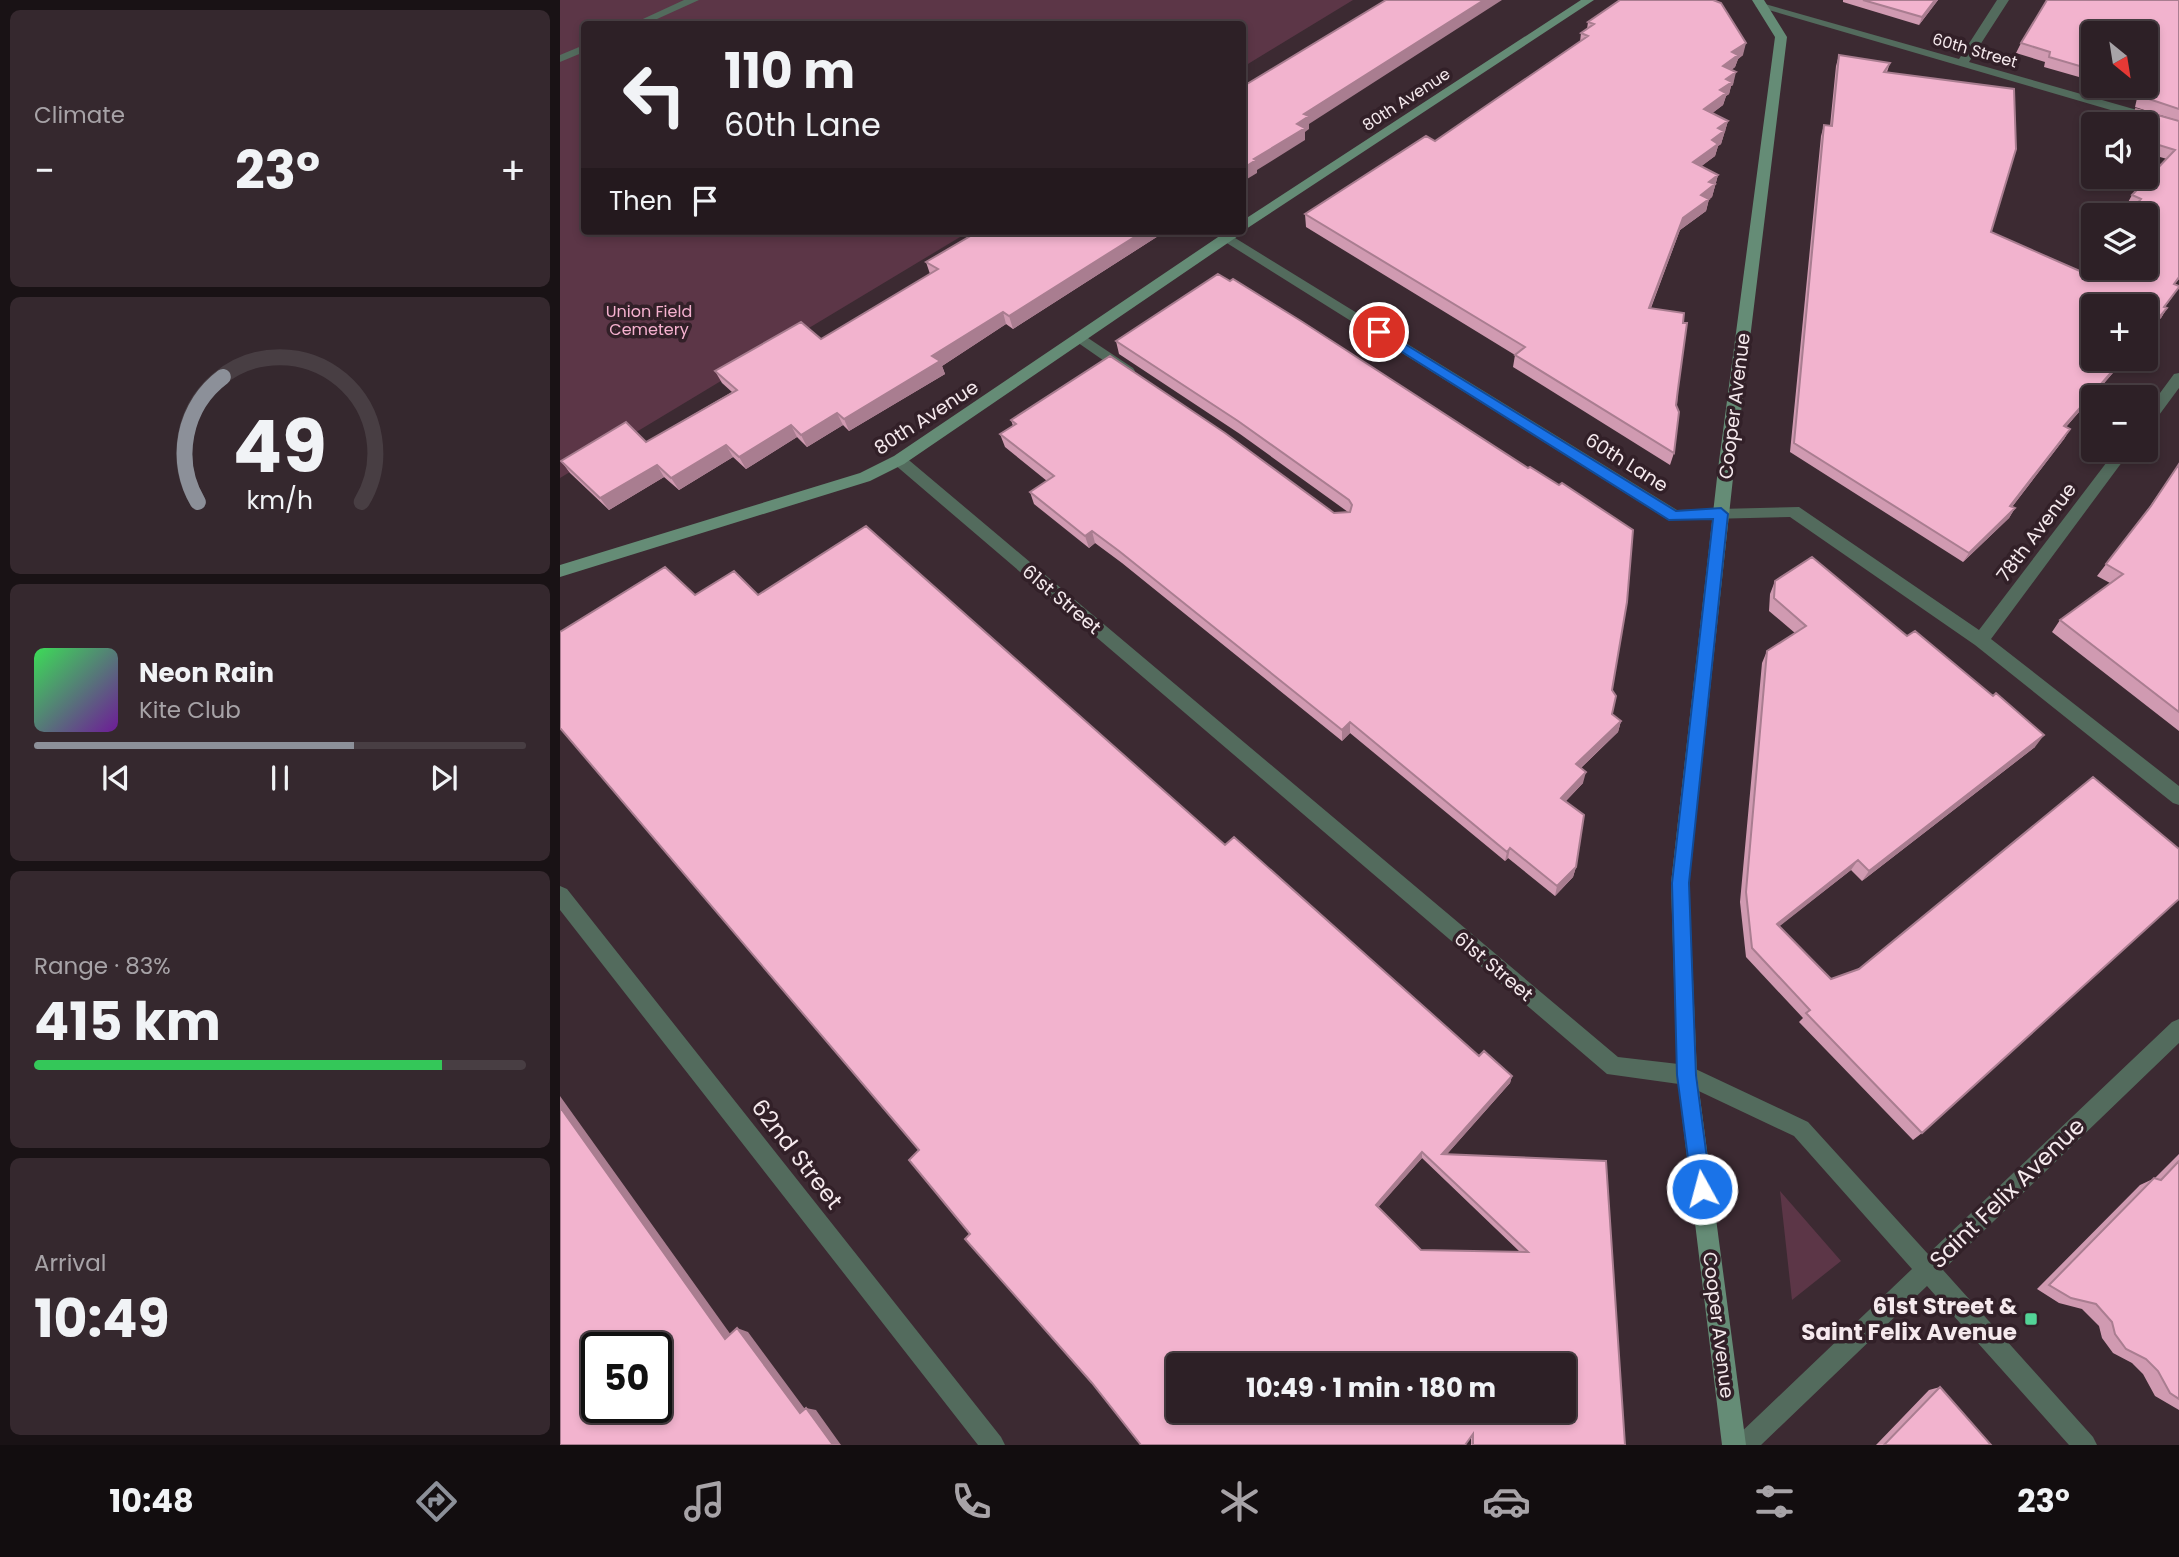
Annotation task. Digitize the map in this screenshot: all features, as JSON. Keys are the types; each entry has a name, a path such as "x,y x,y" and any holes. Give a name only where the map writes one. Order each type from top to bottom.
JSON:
{"main road":[{"name":"80th Avenue","path":"1246,224 1588,0"},
{"name":"Cooper Avenue","path":"1734,1445 1687,1075 1680,883 1721,514 1781,37 1760,3"},
{"name":"80th Avenue","path":"560,571 864,477 899,460 1230,235"}],"street":[{"path":"645,21 693,0"},
{"path":"1962,63 2003,0"},
{"name":"60th Street","path":"1760,3 2179,126"},
{"path":"560,59 581,49"},
{"name":"60th Lane","path":"1233,235 1674,516 1793,511 1981,640 2179,797"},
{"path":"1079,337 1140,379"},
{"path":"2158,406 2179,379"},
{"name":"61st Street","path":"899,460 1614,1067 1687,1075 1801,1129 2085,1445"},
{"name":"78th Avenue","path":"1981,640 2115,462"},
{"name":"62nd Street","path":"560,895 993,1445"},
{"name":"Saint Felix Avenue","path":"1744,1445 2179,1029"}],"green space":[{"name":"Union Field Cemetery","path":"560,0 1353,0 1246,65 1246,21 581,21 581,235 963,235 560,478"},
{"path":"1780,1191 1841,1261 1792,1300"}],"building":[{"path":"1386,0 1484,0 1304,114 1309,116 1297,124 1305,128 1246,166 1246,85"},
{"path":"1620,0 1713,0 1721,3 1746,43 1732,52 1738,55 1723,66 1736,72 1726,79 1732,82 1720,90 1726,93 1704,109 1728,121 1718,128 1724,131 1712,140 1718,144 1693,162 1718,175 1709,182 1715,184 1701,195 1709,199 1683,218 1649,308 1684,313 1683,323 1687,323 1676,405 1679,412 1674,453 1515,355 1525,347 1305,214 1426,136 1435,141 1588,36 1581,33 1594,24 1588,22"},
{"path":"1863,0 1935,0 1922,17"},
{"path":"2047,0 2179,0 2179,109 2146,98 2158,98 2158,21 2081,21 2081,66 2049,57 2050,52 2021,43"},
{"path":"1839,55 1890,63 1884,72 2014,89 2016,149 1991,232 2081,272 2081,280 2158,280 2158,203 2138,203 2141,199 2132,195 2138,189 2158,189 2158,168 2175,150 2158,145 2158,115 2179,121 2179,277 2174,284 2179,287 2158,319 2158,294 2081,294 2081,371 2112,371 2100,385 2081,385 2081,407 2064,426 2070,429 2010,506 2015,508 1969,553 1794,443 1824,125 1832,126"},
{"path":"972,235 1138,235 1009,316 1003,312 932,356 940,361 844,419 837,413 801,435 791,425 739,457 726,445 671,478 657,465 600,498 561,461 626,422 646,442 737,390 715,371 801,322 821,339 938,269 926,262"},
{"path":"1218,274 1230,281 1233,279 1528,468 1559,485 1562,483 1633,530 1627,602 1612,690 1616,696 1612,714 1621,721 1576,764 1586,772 1561,798 1584,815 1576,867 1557,886 1510,848 1507,852 1350,722 1342,730 1119,551 1092,531 1085,536 1030,492 1054,476 1000,434 1016,424 1011,420 1110,356 1225,433 1334,513 1350,512 1352,505 1349,500 1238,421 1116,341"},
{"path":"2179,464 2179,712 2060,620 2123,574 2106,564 2151,506"},
{"path":"866,526 1225,845 1234,837 1479,1056 1484,1051 1512,1076 1442,1154 1606,1161 1625,1445 1473,1445 1473,1434 1465,1445 1141,1445 1092,1383 965,1239 970,1234 909,1160 919,1150 560,728 560,632 665,567 695,595 734,571 758,595","holes":["1422,1152 1528,1252 1421,1250 1376,1205"]},
{"path":"1812,557 1907,636 1915,631 1993,696 1996,693 2044,735 1869,871 1858,860 1777,924 1831,979 1859,969 2093,777 2179,849 2179,899 1922,1133 1806,1013 1810,1010 1752,948 1746,892 1767,651 1806,626 1774,598 1775,581"},
{"path":"560,1107 725,1339 737,1328 800,1413 806,1408 833,1445 560,1445"},
{"path":"2179,1161 2179,1399 2170,1393 2158,1371 2146,1359 2126,1349 2115,1334 2112,1322 2096,1304 2071,1298 2049,1285 2154,1178 2161,1180"},
{"path":"1940,1387 1991,1445 1884,1445"}],"place":[{"name":"61st Street & Saint Felix Avenue","path":"2031,1319"}],"route":[{"path":"1379,332 1674,516 1721,514 1680,883 1687,1075 1702,1189"}]}
